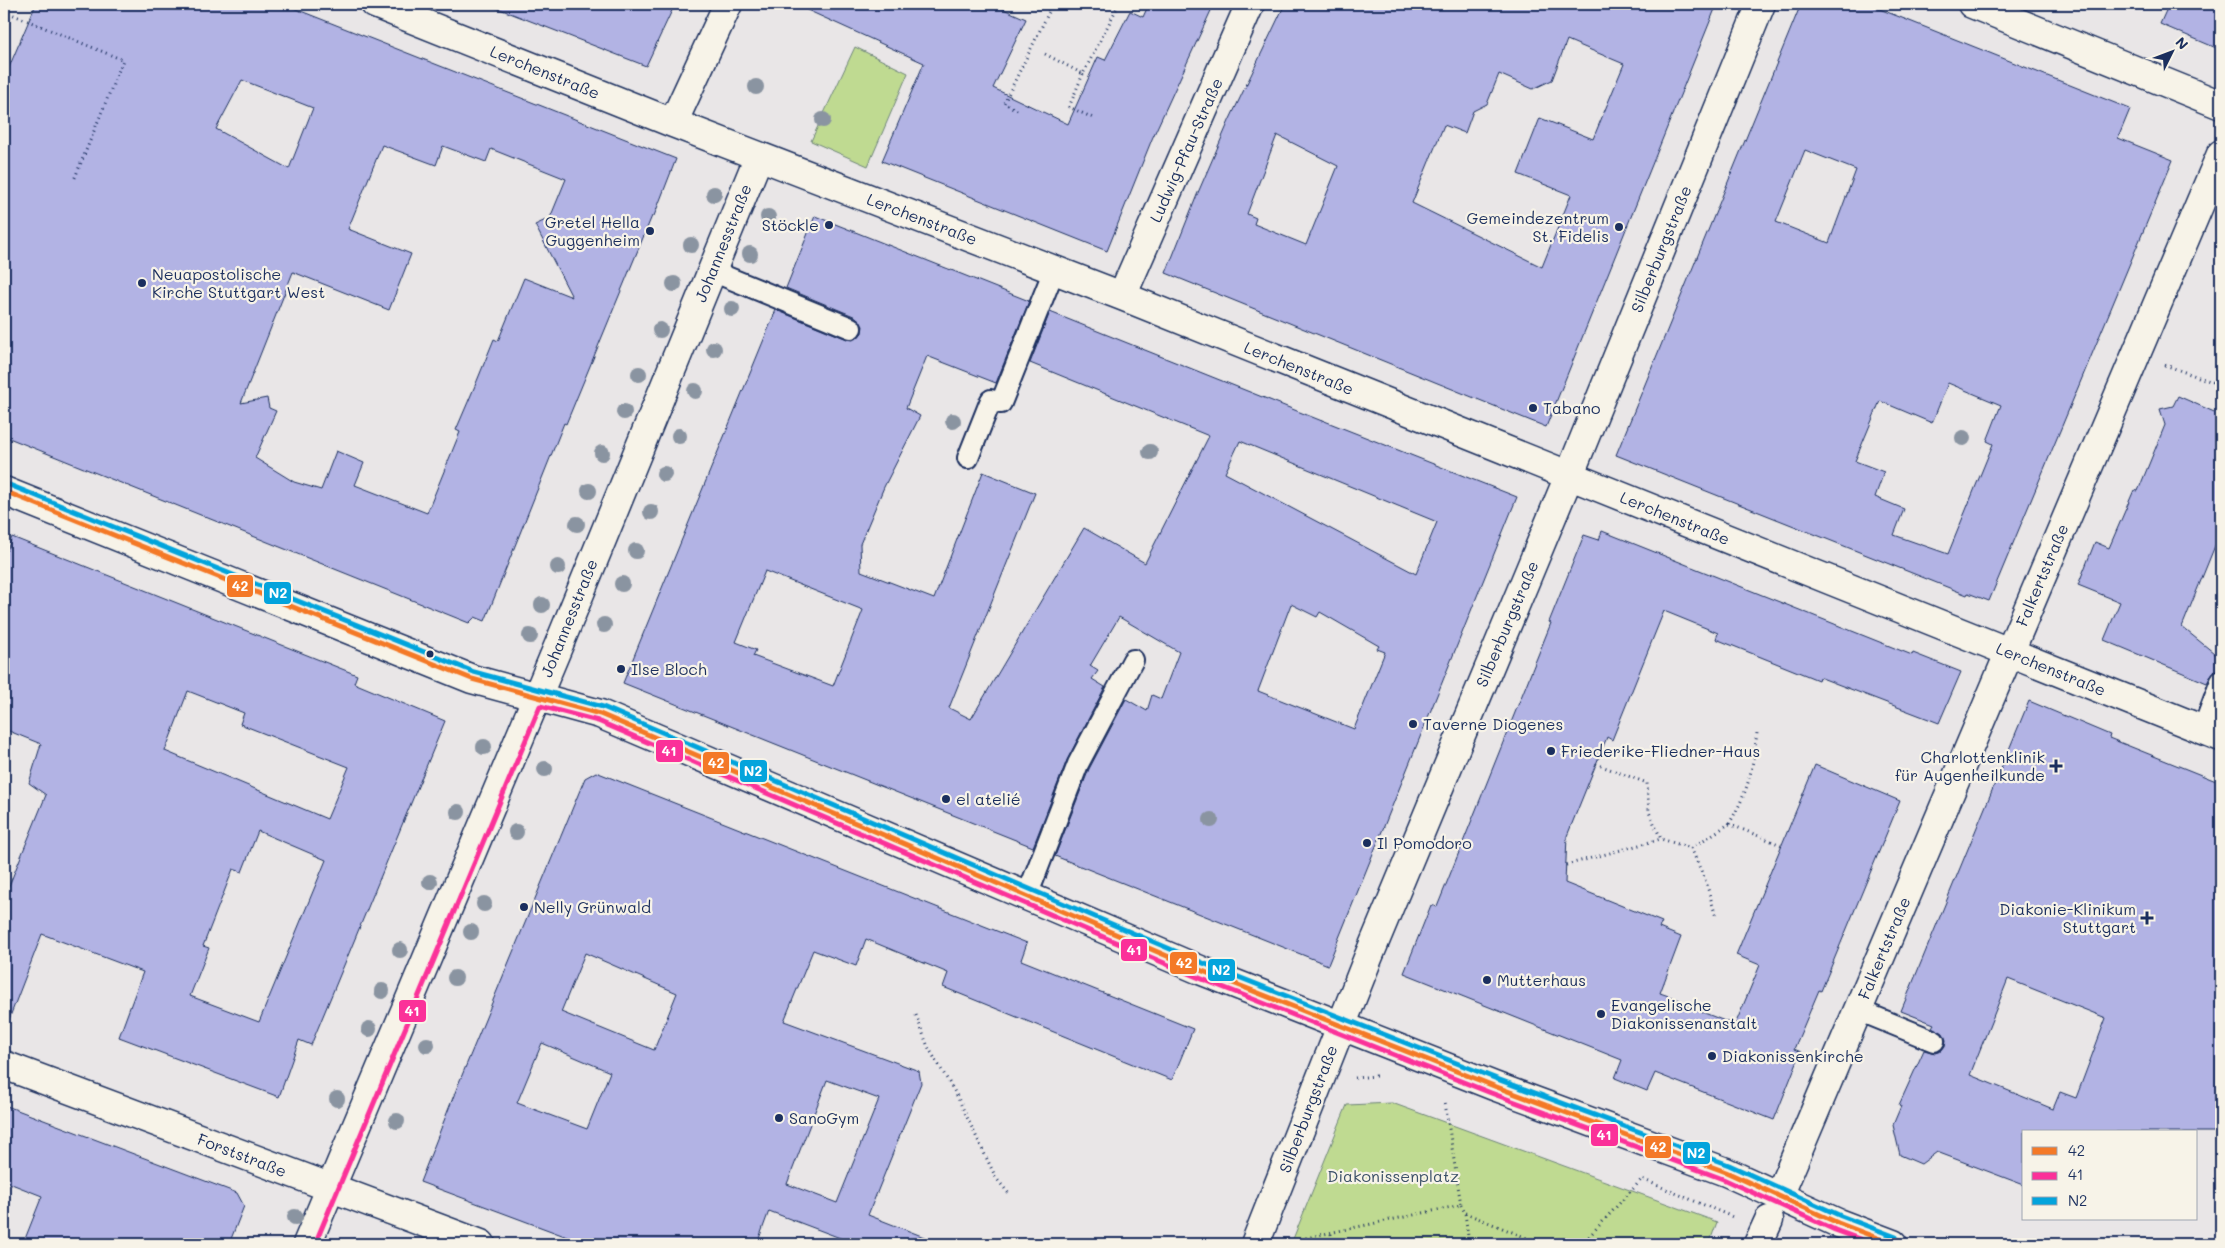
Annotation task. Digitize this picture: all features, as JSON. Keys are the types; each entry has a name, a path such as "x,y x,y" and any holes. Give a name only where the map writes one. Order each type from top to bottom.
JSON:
{"street":[{"name":"Lerchenstraße","path":"375,4 673,123 1122,296 2212,733"},
{"path":"673,123 728,4"},
{"name":"Ludwig-Pfau-Straße","path":"1122,296 1250,4"},
{"name":"Silberburgstraße","path":"1258,1237 1368,958 1569,476 1761,4"},
{"path":"1972,4 2221,105"},
{"name":"Falkertstraße","path":"1779,1196 2221,154"},
{"name":"Johannesstraße","path":"307,1244 536,697 759,156"},
{"path":"4,491 472,680 600,714 1200,970 1494,1086 1726,1172 1838,1223 1893,1244"},
{"name":"Forststraße","path":"4,1065 481,1244"}],"lane":[{"path":"968,458 991,400 1000,403 1054,270"},
{"path":"712,271 851,328"},
{"path":"1027,896 1078,764 1133,660"},
{"path":"2212,733 2221,681"},
{"path":"1858,1010 1934,1041"},
{"name":"Falkertstraße","path":"1763,1232 1779,1196"}],"path":[{"path":"1016,110 1004,103 1050,10 1035,4"},
{"path":"1094,118 1069,107 1083,74 1119,4"},
{"path":"4,11 123,60 74,180"},
{"path":"1044,54 1083,74"},
{"path":"2136,355 2221,385"},
{"path":"1566,865 1661,839 1691,848 1729,824 1743,800 1752,772 1757,733"},
{"path":"1596,764 1646,783 1649,812 1661,839"},
{"path":"1729,824 1781,845"},
{"path":"1691,848 1706,882 1716,917"},
{"path":"916,1015 928,1047 956,1094 996,1178 1010,1195"},
{"path":"1346,1079 1378,1076"},
{"path":"1438,1100 1446,1103 1461,1205 1465,1213 1469,1244"},
{"path":"1582,1244 1642,1179 1738,1220"},
{"path":"1258,1237 1288,1242 1461,1205"},
{"path":"1465,1213 1542,1244"},
{"path":"1331,1234 1332,1244"}],"green space":[{"path":"855,47 908,73 868,166 811,141"},
{"name":"Diakonissenplatz","path":"1392,1103 1717,1222 1709,1244 1291,1244 1347,1105"}],"building":[{"path":"36,4 283,4 676,159 654,216 652,216 566,424 564,423 485,621 475,617 469,623 4,436 4,79","holes":["242,80 313,108 289,169 216,129","382,145 436,165 443,146 486,162 491,149 566,179 550,218 535,225 572,297 524,278 498,341 494,339 456,430 460,432 427,513 355,485 364,463 336,451 321,490 294,482 255,458 276,411 269,408 267,398 241,403 293,272 389,310 411,254 348,229"]},
{"path":"493,4 675,4 646,66 492,6"},
{"path":"794,4 992,4 1026,19 993,88 1068,124 1098,57 1105,60 1130,11 1143,17 1149,4 1214,4 1152,139 1107,251 882,161 924,63"},
{"path":"1285,4 1717,4 1546,427 1166,273 1229,121","holes":["1567,40 1624,64 1593,139 1540,118 1518,174 1571,195 1542,267 1412,203 1444,125 1465,133 1473,111 1487,104 1499,74 1533,89 1552,80","1277,135 1338,166 1306,245 1254,224 1256,218 1247,214"]},
{"path":"1801,4 1867,4 2130,109 2118,138 2173,160 1989,601 1968,593 1967,595 1616,455","holes":["1805,150 1856,170 1829,243 1776,222","1948,383 2001,405 1987,441 1993,444 1948,554 1894,535 1904,509 1875,497 1884,472 1855,461 1880,401 1932,423"]},
{"path":"2169,4 2221,4 2221,50 2160,24"},
{"path":"815,216 1029,301 996,383 927,356 906,408 920,416 884,487 860,544 861,571 934,599 983,472 1035,493 949,708 971,719 1084,528 1145,563 1209,436 1030,363 1050,312 1517,497 1328,965 1055,856 1089,769 1126,699 1147,711 1152,695 1161,699 1179,652 1119,617 1090,666 1098,671 1092,679 1105,687 1067,760 1033,847 623,683 776,310 847,339 853,340 862,333 863,326 856,317 786,288","holes":["1240,441 1437,522 1416,574 1225,473","765,571 863,610 833,686 753,656 756,650 736,642","1291,604 1317,617 1320,612 1379,646 1377,649 1385,652 1354,729 1258,691"]},
{"path":"2178,396 2221,415 2221,531 2182,627 2219,657 2218,670 2213,672 2207,683 2104,640 2120,602 2078,585 2095,542 2109,548 2134,490 2138,491 2165,425 2160,409 2173,406"},
{"path":"1602,531 1912,655 1913,653 1961,672 1939,723 1819,677 1818,680 1716,639 1718,633 1664,611 1612,740 1607,737 1567,836 1565,883 1662,922 1659,928 1681,937 1660,993 1680,1000 1679,1003 1735,1025 1760,965 1736,955 1815,765 1900,801 1821,991 1819,990 1794,1049 1801,1052 1774,1120 1655,1073 1647,1091 1615,1078 1622,1060 1404,973 1431,905 1437,907 1551,623 1549,622 1584,535 1599,540"},
{"path":"12,537 357,675 354,683 445,721 311,1045 299,1040 279,1097 119,1037 143,972 42,934 6,1027 4,1026 4,898 46,795 29,783 41,744 4,729 4,558","holes":["188,691 244,713 240,724 349,767 327,819 165,751","258,831 326,860 259,1022 190,996 209,948 203,946 233,869 242,872"]},
{"path":"2029,701 2110,735 2109,738 2221,783 2221,1132 2198,1132 2198,1130 2022,1130 2022,1184 1937,1152 1921,1164 1900,1155 1893,1125 1901,1106 1899,1105 1924,1050 1935,1053 1941,1051 1945,1046 1946,1040 1943,1033 1932,1027 1934,1024 1901,1011","holes":["2008,979 2106,1018 2076,1098 2060,1092 2053,1109 1970,1075"]},
{"path":"596,772 1027,943 1021,960 1193,1029 1172,1080 943,987 948,973 866,939 856,966 813,950 784,1021 919,1071 921,1083 868,1215 937,1242 937,1244 856,1244 769,1211 757,1244 586,1244 420,1182 585,778","holes":["585,953 677,993 654,1050 561,1012","542,1043 610,1072 587,1129 517,1103","827,1080 879,1099 837,1203 787,1184"]},
{"path":"4,1105 237,1193 244,1206 229,1244 23,1244 42,1196 4,1181"}],"transit line":[{"name":"N2","path":"7,484 474,672 603,707 1203,963 1497,1079 1729,1165 1841,1216 1896,1237"},
{"name":"42","path":"4,491 472,679 600,714 1200,970 1494,1086 1726,1172 1838,1223 1893,1244"},
{"name":"41","path":"315,1244 540,706 598,721 1197,977 1491,1093 1723,1179 1835,1230 1873,1244"}],"place":[{"name":"Stöckle","path":"829,225"},
{"name":"Gemeindezentrum St. Fidelis","path":"1619,227"},
{"name":"Gretel Hella Guggenheim","path":"650,231"},
{"name":"Neuapostolische Kirche Stuttgart West","path":"142,283"},
{"name":"Tabano","path":"1533,408"},
{"name":"Ilse Bloch","path":"621,669"},
{"name":"Taverne Diogenes","path":"1413,724"},
{"name":"Friederike-Fliedner-Haus","path":"1551,751"},
{"name":"Charlottenklinik für Augenheilkunde","path":"2056,766"},
{"name":"el atelié","path":"946,799"},
{"name":"Il Pomodoro","path":"1367,843"},
{"name":"Nelly Grünwald","path":"524,907"},
{"name":"Diakonie-Klinikum Stuttgart","path":"2147,918"},
{"name":"Mutterhaus","path":"1487,980"},
{"name":"Evangelische Diakonissenanstalt","path":"1601,1014"},
{"name":"Diakonissenkirche","path":"1712,1056"},
{"name":"SanoGym","path":"779,1118"}]}
